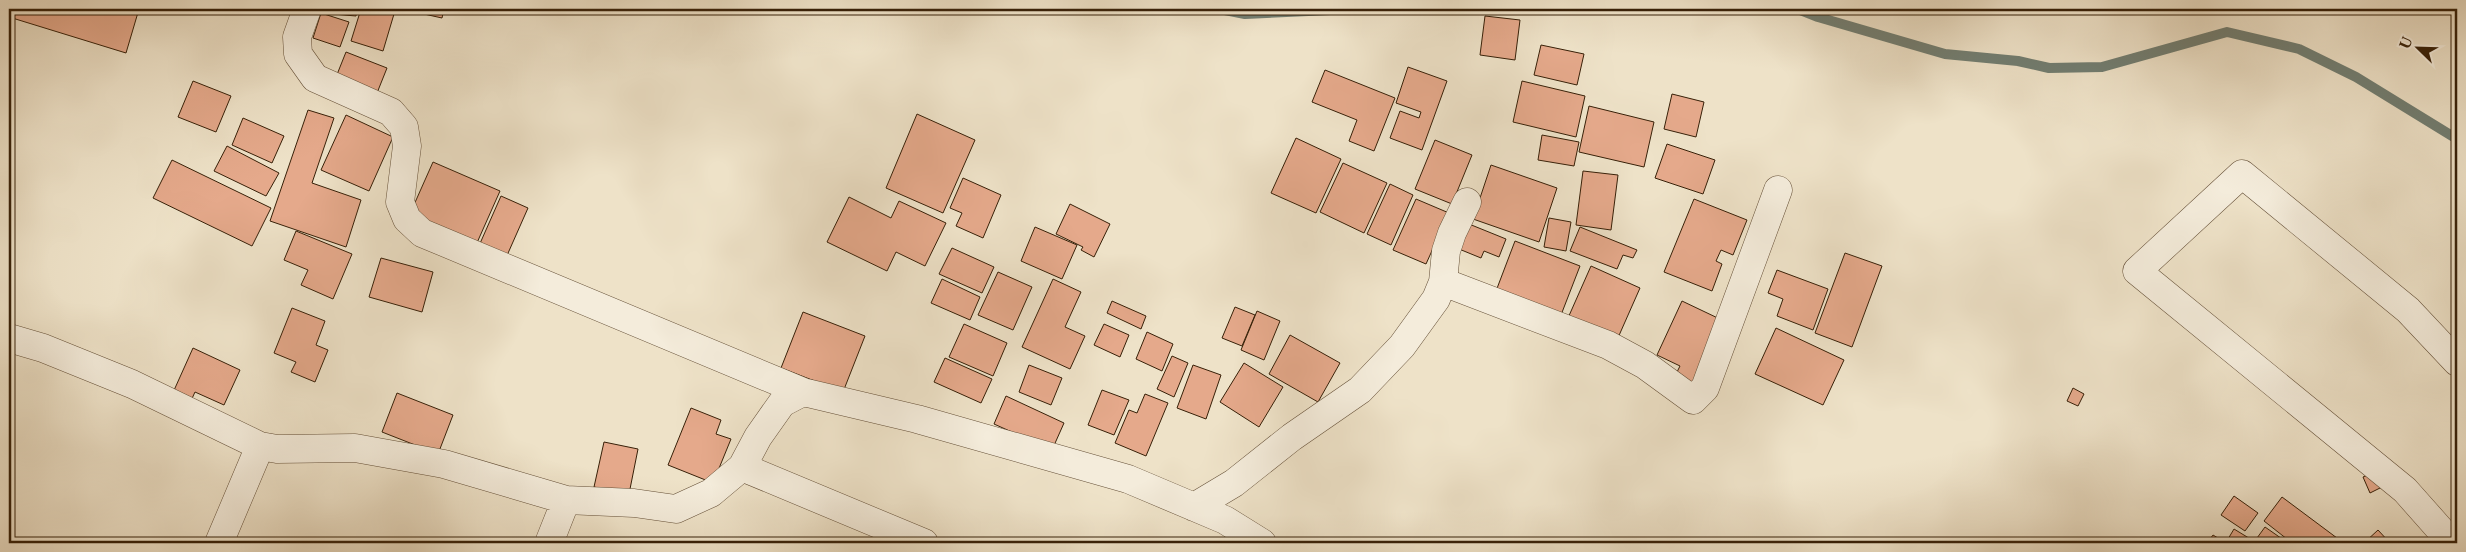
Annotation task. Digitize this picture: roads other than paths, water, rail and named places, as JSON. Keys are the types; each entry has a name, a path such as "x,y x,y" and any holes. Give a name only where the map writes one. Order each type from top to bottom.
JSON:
{"street":[{"path":"307,9 297,37 298,54 315,78 391,112 404,127 407,146 400,202 407,219 422,233 803,392 917,418 1000,444 1072,462 1128,479 1225,520 1262,543"},
{"path":"2452,543 2405,490 2137,271 2242,174 2408,310 2457,362"},
{"path":"1443,282 1608,345 1645,365 1693,400 1705,388 1778,190"},
{"path":"1194,507 1234,483 1292,437 1360,390 1402,346 1436,299 1443,282 1446,251 1452,233 1467,202"},
{"path":"9,338 43,348 132,384 260,446 277,449 355,448 434,462 566,500 634,503 676,508 711,494 742,467 758,437 782,403 803,392"},
{"path":"219,543 260,446"},
{"path":"742,467 924,543"},
{"path":"549,543 566,500"}],"waterway":[{"path":"1220,9 1245,14 1352,9"},
{"path":"1798,9 1818,17 1945,54 2018,61 2049,68 2102,67 2227,32 2299,49 2356,77 2457,139"}]}
